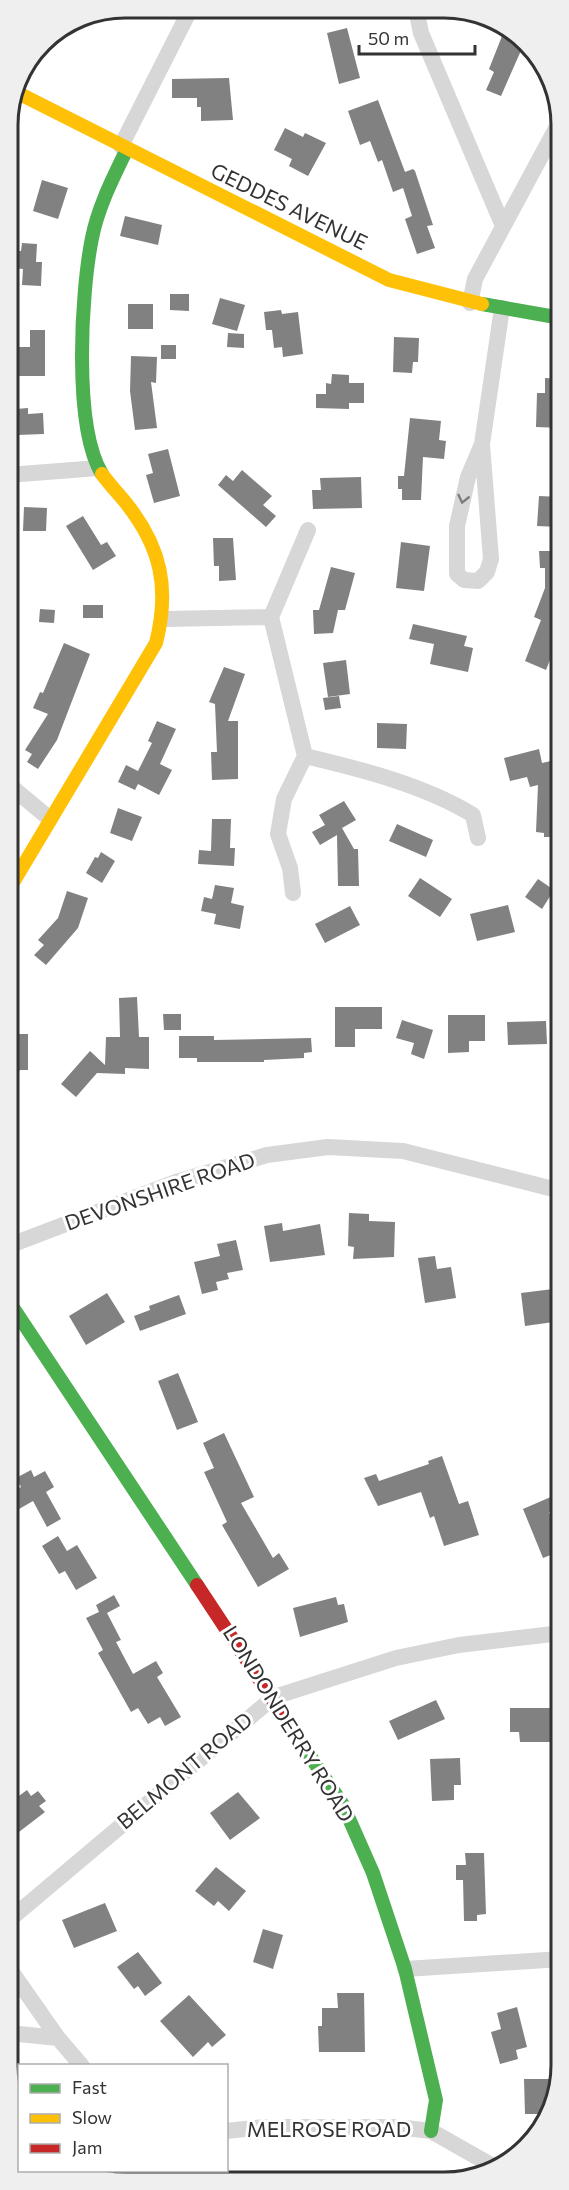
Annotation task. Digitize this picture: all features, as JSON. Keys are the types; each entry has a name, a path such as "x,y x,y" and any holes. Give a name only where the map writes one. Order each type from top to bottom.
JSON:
{"street":[{"path":"18,874 156,643 164,619 166,598 158,559 131,509 98,468 83,397 87,273 92,238 103,201 124,148 186,18"},
{"path":"418,18 421,33 503,226"},
{"name":"GEDDES AVENUE","path":"22,95 388,280 427,293 471,303 551,316"},
{"path":"471,303 476,279 503,226 551,143"},
{"path":"482,444 468,477 457,526 457,574 464,580 478,581 487,572 491,559 482,444 502,309"},
{"path":"18,474 98,468"},
{"path":"293,893 290,868 278,834 284,799 304,756 271,617 308,530"},
{"path":"164,619 271,617"},
{"path":"304,756 453,803 473,815 478,838"},
{"path":"18,792 50,819"},
{"name":"DEVONSHIRE ROAD","path":"18,1242 176,1182 267,1155 328,1147 403,1151 551,1188"},
{"name":"LONDONDERRY ROAD","path":"18,1315 273,1696 343,1805 373,1873 405,1969 436,2100 431,2131"},
{"name":"BELMONT ROAD","path":"18,1913 273,1696 396,1658 459,1645 551,1634"},
{"path":"405,1969 551,1960"},
{"path":"18,1981 58,2038 80,2064"},
{"path":"18,2034 58,2038"},
{"name":"MELROSE ROAD","path":"228,2132 264,2127 398,2127 431,2131"},
{"path":"431,2131 487,2163"}],"building":[{"path":"347,28 360,78 339,84 327,33"},
{"path":"502,35 521,50 501,96 486,90 494,72 489,69"},
{"path":"229,78 233,120 201,121 201,107 197,107 197,98 172,98 172,79"},
{"path":"378,100 405,172 413,169 415,171 433,225 427,226 435,248 417,254 405,219 412,216 403,188 393,192 382,160 378,162 370,141 360,145 348,111"},
{"path":"285,128 303,137 305,133 326,143 308,176 289,166 292,159 274,150"},
{"path":"42,180 68,188 58,219 33,211"},
{"path":"125,216 162,225 158,245 120,236"},
{"path":"22,243 37,244 36,262 42,262 41,286 22,285 23,269 18,269 18,251 21,251"},
{"path":"170,294 189,294 189,311 170,310"},
{"path":"220,298 245,305 237,331 212,324"},
{"path":"128,304 153,304 153,329 128,329"},
{"path":"281,310 282,314 298,312 303,354 283,357 282,347 274,348 272,330 266,330 264,312"},
{"path":"30,330 45,330 45,376 18,376 18,347 30,347"},
{"path":"228,333 244,334 244,348 227,347"},
{"path":"394,337 419,338 418,362 413,362 412,373 393,372"},
{"path":"161,345 176,345 176,359 161,359"},
{"path":"131,356 157,357 156,383 151,382 157,428 135,430 130,391"},
{"path":"332,374 349,375 349,383 364,383 364,403 349,403 349,409 316,408 316,394 326,394 326,383 331,384"},
{"path":"545,378 551,378 551,428 536,427 537,393 545,393"},
{"path":"28,408 28,414 43,413 44,434 18,435 18,409"},
{"path":"410,418 441,421 439,440 446,441 444,459 423,457 421,500 402,500 402,489 398,489 398,476 404,476"},
{"path":"168,449 180,496 154,503 146,475 153,473 148,454"},
{"path":"242,470 272,496 263,505 276,516 266,527 218,485 226,475 233,481"},
{"path":"361,477 362,508 313,509 312,490 321,490 320,478"},
{"path":"539,496 551,497 551,527 537,526"},
{"path":"24,507 47,508 46,531 23,531"},
{"path":"83,516 101,545 107,542 116,556 93,570 66,526"},
{"path":"213,538 233,538 236,580 219,581 219,566 214,566"},
{"path":"401,542 430,546 424,591 396,588"},
{"path":"539,551 551,551 551,658 546,670 525,661 541,620 534,617 545,588 545,568 540,568"},
{"path":"331,567 355,573 345,610 338,610 333,633 314,634 313,610 319,610"},
{"path":"83,605 103,605 103,618 83,618"},
{"path":"40,609 55,610 54,623 39,622"},
{"path":"413,624 467,636 464,646 473,648 468,672 430,664 434,644 409,639"},
{"path":"64,643 90,654 57,740 38,769 27,762 32,754 25,750 48,714 33,708 40,692 43,693"},
{"path":"346,660 350,694 328,697 323,663"},
{"path":"224,667 245,674 228,721 238,721 238,779 212,780 211,752 217,752 215,704 209,702"},
{"path":"339,696 341,708 325,710 323,698"},
{"path":"157,721 176,729 160,764 172,770 159,795 138,784 135,790 118,782 126,765 138,771 152,743 148,741"},
{"path":"377,723 407,724 406,749 377,748"},
{"path":"539,749 542,763 551,761 551,837 544,837 544,833 536,832 538,785 530,787 527,777 510,781 504,758"},
{"path":"344,801 356,820 342,828 354,849 358,849 359,886 338,886 337,835 320,845 312,832 325,825 319,815"},
{"path":"118,808 142,817 132,841 110,833"},
{"path":"212,819 231,819 230,848 235,848 234,866 198,864 199,850 211,851"},
{"path":"397,824 433,840 426,857 389,841"},
{"path":"101,852 115,861 102,883 86,873 95,857 98,858"},
{"path":"420,878 452,899 440,917 408,896"},
{"path":"538,879 551,888 551,895 542,909 525,897"},
{"path":"215,885 234,888 231,903 244,906 240,929 214,924 216,914 201,911 204,897 212,899"},
{"path":"67,891 88,898 78,928 46,965 34,955 44,945 38,940 58,918"},
{"path":"508,905 515,932 477,941 470,914"},
{"path":"350,906 360,925 325,943 315,924"},
{"path":"137,997 139,1037 149,1037 149,1069 125,1068 125,1074 97,1073 76,1097 61,1084 90,1051 105,1065 106,1037 120,1037 119,998"},
{"path":"335,1007 382,1007 382,1029 355,1029 355,1047 335,1047"},
{"path":"163,1014 181,1014 181,1030 164,1030"},
{"path":"448,1015 485,1015 485,1041 469,1041 469,1052 448,1053"},
{"path":"402,1020 433,1030 424,1059 411,1054 414,1043 396,1038"},
{"path":"546,1021 547,1044 508,1045 507,1022"},
{"path":"18,1034 28,1034 28,1070 20,1070 18,1073"},
{"path":"179,1036 214,1036 214,1040 311,1038 312,1052 304,1053 304,1058 264,1060 264,1062 197,1062 197,1058 179,1058"},
{"path":"349,1213 369,1214 369,1221 395,1222 394,1257 353,1259 354,1247 348,1246"},
{"path":"282,1223 283,1231 320,1224 325,1255 270,1262 264,1226"},
{"path":"236,1240 243,1270 227,1273 229,1279 216,1282 218,1290 202,1294 194,1262 220,1256 217,1244"},
{"path":"435,1256 437,1269 451,1267 456,1298 425,1303 418,1258"},
{"path":"551,1289 551,1322 525,1326 521,1293"},
{"path":"107,1293 125,1322 86,1345 69,1316"},
{"path":"179,1295 186,1314 140,1331 134,1316 150,1310 149,1306"},
{"path":"178,1373 198,1422 177,1430 158,1381"},
{"path":"224,1433 254,1497 241,1503 273,1558 279,1553 289,1569 258,1587 222,1525 227,1522 204,1472 214,1468 203,1443"},
{"path":"442,1456 459,1504 468,1501 479,1535 444,1546 434,1516 430,1518 421,1492 378,1506 364,1478 376,1474 379,1481 429,1464 428,1461"},
{"path":"31,1470 34,1477 45,1471 54,1487 46,1492 61,1519 47,1527 33,1501 19,1509 18,1489 21,1487 18,1477"},
{"path":"551,1497 551,1511 549,1512 551,1555 543,1558 523,1509"},
{"path":"58,1536 67,1551 77,1545 97,1578 76,1590 65,1571 59,1574 42,1546"},
{"path":"114,1595 120,1606 107,1613 121,1640 116,1642 133,1674 156,1661 163,1673 157,1677 181,1717 165,1726 160,1717 148,1724 138,1708 131,1712 98,1653 103,1650 86,1618 99,1612 96,1605"},
{"path":"336,1597 338,1605 344,1604 348,1622 300,1637 293,1608"},
{"path":"436,1700 445,1719 398,1740 389,1721"},
{"path":"510,1708 551,1708 551,1742 520,1742 519,1732 510,1732"},
{"path":"460,1758 461,1785 454,1785 454,1800 432,1801 430,1759"},
{"path":"27,1790 31,1796 38,1791 46,1801 39,1806 45,1812 18,1833 18,1797"},
{"path":"238,1792 260,1818 230,1840 210,1813"},
{"path":"465,1853 484,1853 486,1914 477,1915 477,1921 464,1921 463,1880 456,1880 456,1865 466,1865"},
{"path":"216,1867 246,1891 229,1911 218,1901 214,1906 195,1891"},
{"path":"105,1903 117,1931 74,1948 62,1920"},
{"path":"263,1929 283,1935 273,1969 253,1962"},
{"path":"138,1952 162,1983 145,1996 138,1986 134,1989 117,1967"},
{"path":"337,1993 364,1993 365,2052 319,2052 318,2026 322,2026 322,2008 338,2008"},
{"path":"189,1995 226,2035 212,2047 208,2042 193,2057 160,2021"},
{"path":"517,2007 527,2047 516,2050 518,2059 500,2064 491,2032 501,2029 497,2013"},
{"path":"524,2079 550,2079 539,2114 525,2114"}],"traffic: fast":[{"path":"102,474 93,453 83,393 85,291 92,238 98,215 127,149"},
{"path":"482,304 551,316"},
{"path":"18,1315 197,1585"},
{"path":"298,1738 343,1805 373,1873 405,1969 436,2100 431,2131"}],"traffic: slow":[{"path":"23,95 389,280 482,304"},
{"path":"18,874 156,643 160,623 162,586 155,552 138,519 102,474"}],"traffic: jam":[{"path":"197,1585 298,1738"}]}
